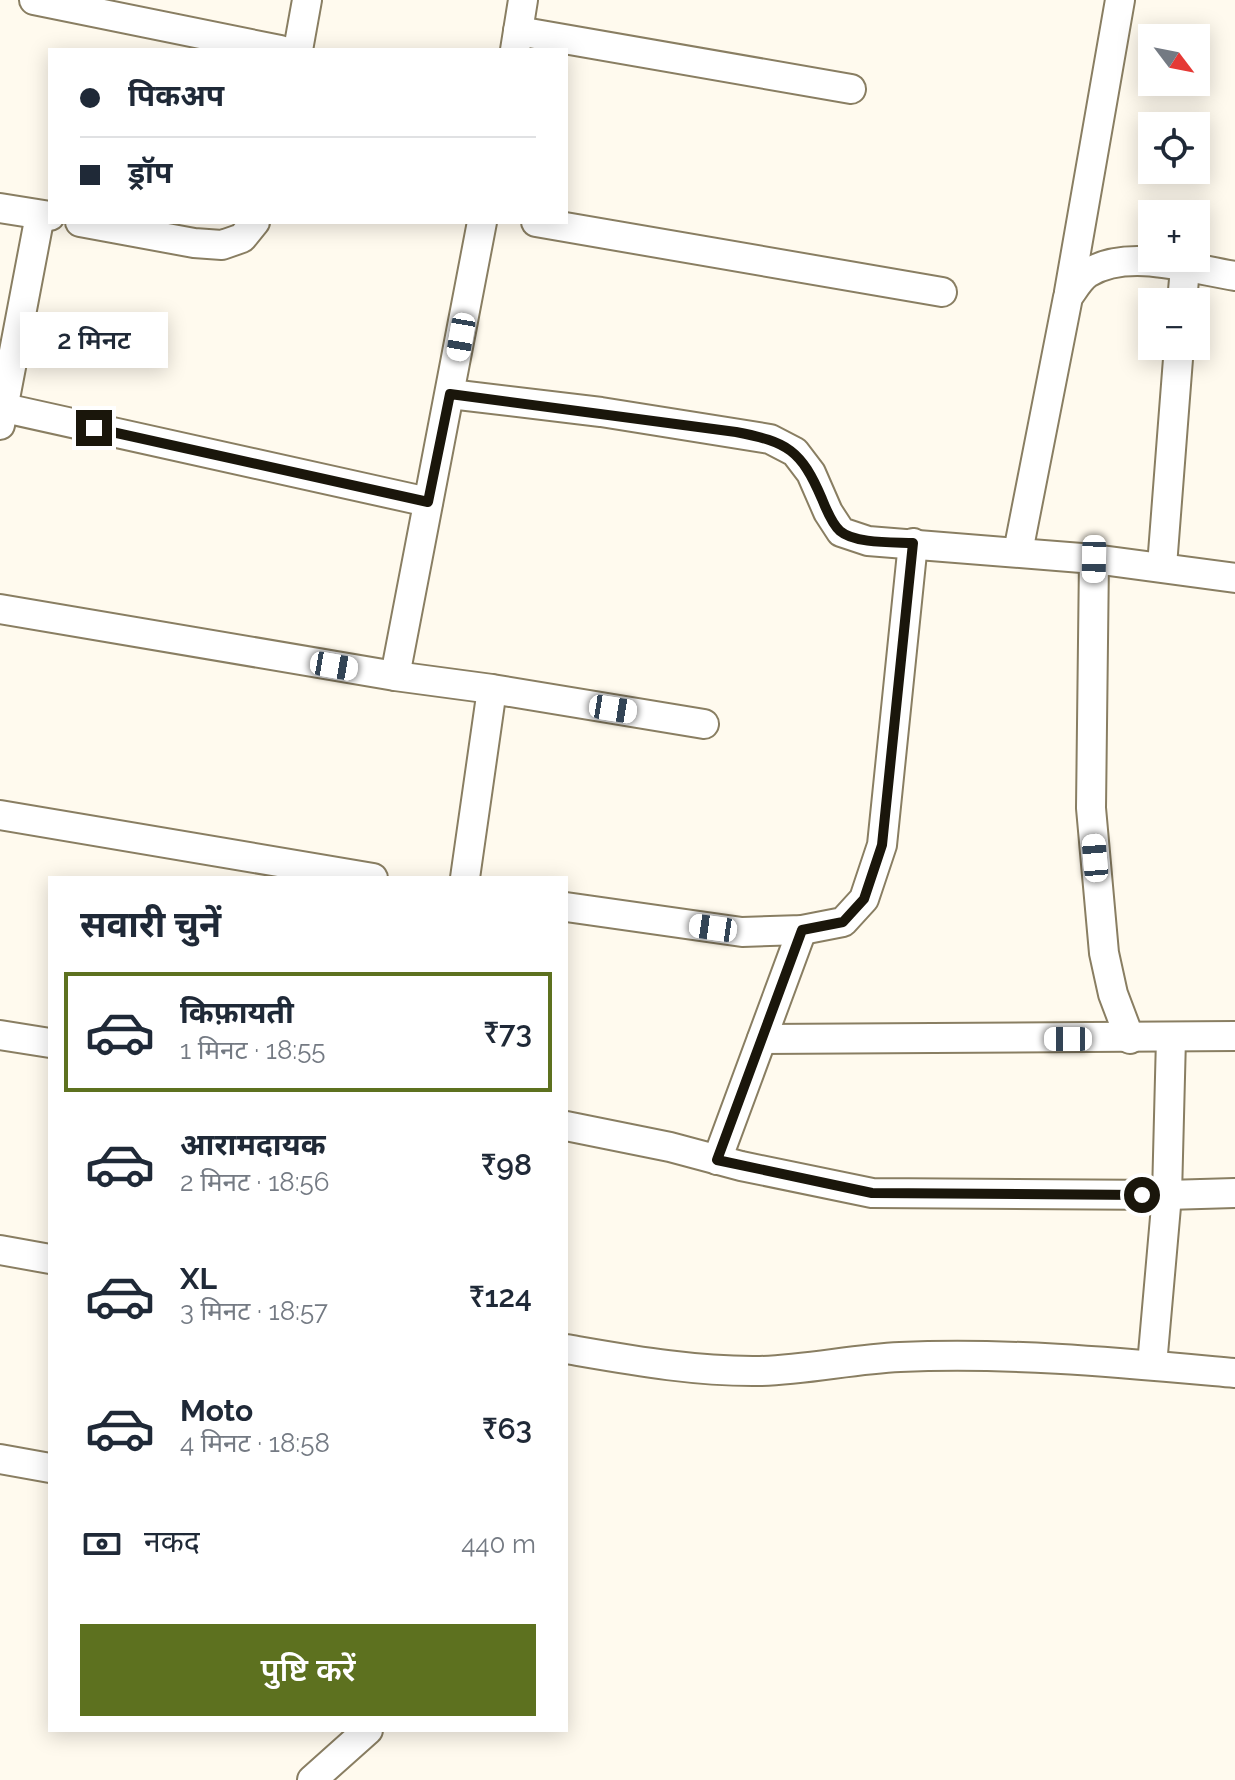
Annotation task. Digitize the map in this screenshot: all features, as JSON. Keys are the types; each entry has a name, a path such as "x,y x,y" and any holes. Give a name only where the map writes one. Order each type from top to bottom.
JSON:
{"street":[{"path":"34,0 270,48"},
{"path":"298,48 307,0"},
{"path":"523,0 516,41 565,48"},
{"path":"1018,552 1068,297 1120,0"},
{"path":"568,48 851,89"},
{"path":"0,208 45,216 1,413 428,502"},
{"path":"91,224 194,243 222,245 242,238 253,224"},
{"path":"395,676 482,224"},
{"path":"548,224 942,292"},
{"path":"1068,297 1085,275 1112,261 1138,260"},
{"path":"1210,272 1235,276"},
{"path":"1162,566 1178,360"},
{"path":"450,394 631,417 770,439 795,452 811,473 828,512 841,532 868,541 1094,559 1235,578"},
{"path":"568,907 742,932 802,930 843,922 864,899 882,845 913,543"},
{"path":"1094,559 1091,808 1104,953 1113,994 1130,1039"},
{"path":"0,609 395,676 704,724"},
{"path":"465,876 492,689"},
{"path":"0,815 361,876"},
{"path":"717,1160 802,930"},
{"path":"0,1035 48,1043"},
{"path":"762,1039 1235,1036"},
{"path":"1152,1365 1167,1195 1171,1038"},
{"path":"568,1126 872,1193 1235,1193"},
{"path":"0,1250 48,1259"},
{"path":"568,1349 688,1367 760,1371 897,1357 1003,1356 1091,1359 1235,1373"},
{"path":"0,1459 48,1468"},
{"path":"312,1780 366,1732"}],"route":[{"path":"94,428 428,502 450,394 736,432 770,439 795,452 811,473 828,512 841,532 868,541 913,543 890,774 882,845 864,899 843,922 802,930 717,1160 872,1193 1142,1195"}]}
